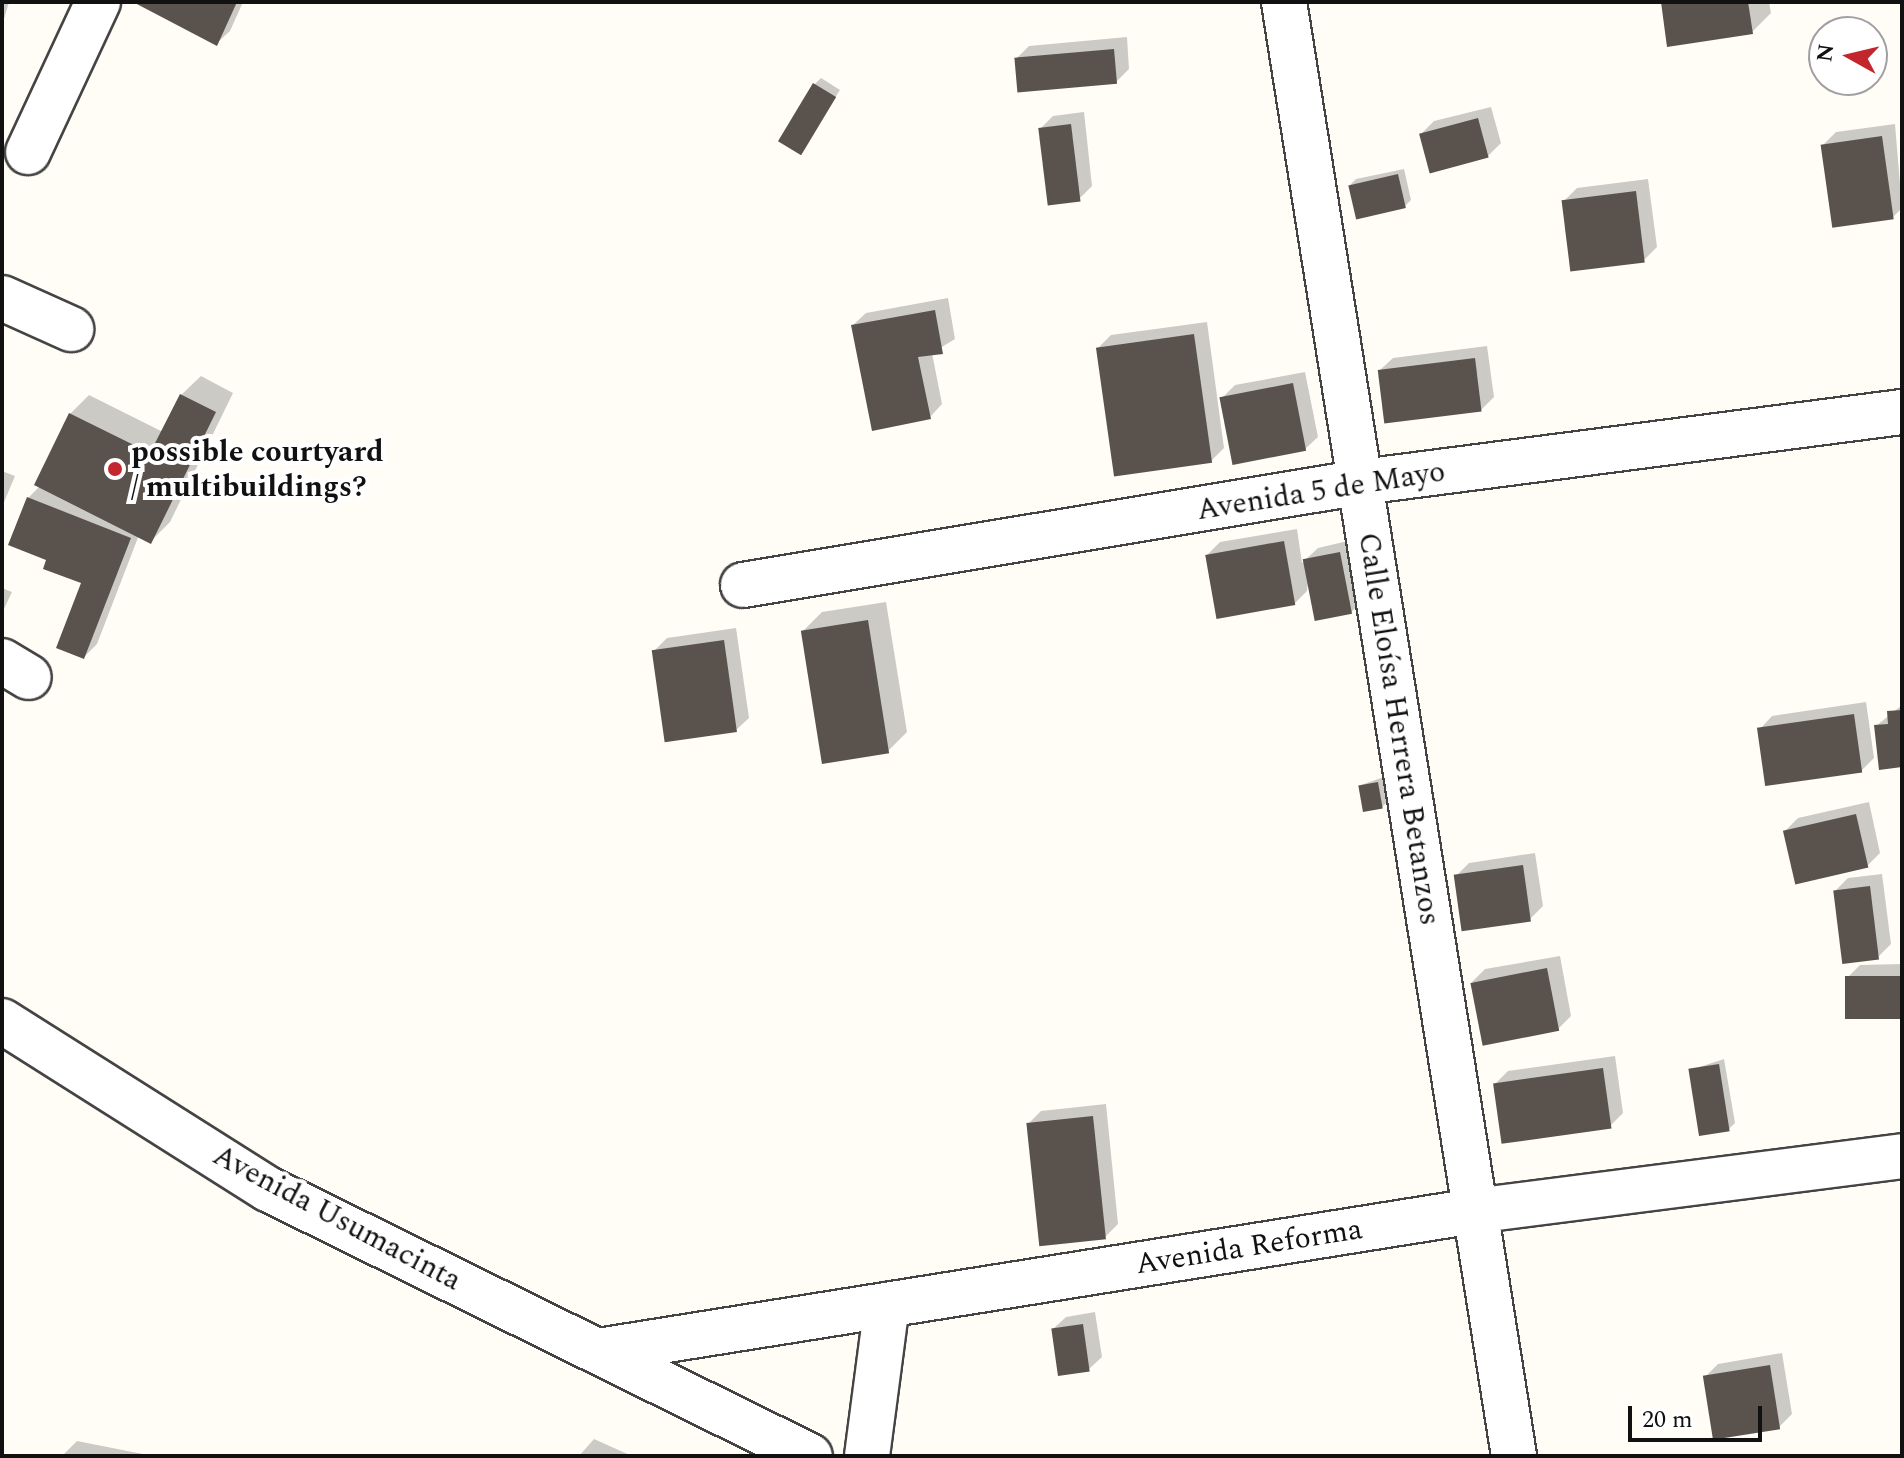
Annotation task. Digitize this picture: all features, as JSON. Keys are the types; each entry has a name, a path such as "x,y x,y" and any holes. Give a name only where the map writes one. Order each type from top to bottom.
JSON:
{"street":[{"path":"28,152 98,2"},
{"name":"Calle Eloísa Herrera Betanzos","path":"1284,2 1514,1456"},
{"path":"2,298 71,329"},
{"name":"Avenida 5 de Mayo","path":"743,585 1362,482 1902,412"},
{"name":"Avenida Usumacinta","path":"2,1021 268,1189 810,1456"},
{"name":"Avenida Reforma","path":"598,1351 1474,1211 1902,1156"},
{"path":"867,1456 887,1305"}],"building":[{"path":"133,2 237,2 217,46"},
{"path":"1661,2 1748,2 1753,34 1667,47"},
{"path":"1114,49 1117,84 1017,93 1014,58"},
{"path":"813,83 836,97 801,155 778,141"},
{"path":"1478,118 1489,158 1430,173 1419,134"},
{"path":"1071,124 1081,201 1048,205 1038,128"},
{"path":"1882,136 1894,219 1832,228 1821,145"},
{"path":"1398,174 1406,208 1356,220 1348,185"},
{"path":"1636,191 1645,262 1570,272 1562,200"},
{"path":"935,310 943,354 918,357 931,419 872,431 851,325"},
{"path":"1194,334 1212,463 1114,477 1096,348"},
{"path":"1475,358 1482,412 1384,424 1378,370"},
{"path":"1293,383 1306,451 1233,465 1219,397"},
{"name":"possible courtyard / multibuildings?","path":"180,394 216,412 151,544 34,485 69,413 150,453"},
{"path":"27,497 131,538 84,659 56,648 81,583 43,569 46,560 8,545"},
{"path":"1284,541 1295,605 1217,619 1205,555"},
{"path":"1340,552 1352,614 1315,621 1303,559"},
{"path":"868,620 889,753 822,764 801,631"},
{"path":"724,640 737,732 665,742 652,650"},
{"path":"1902,710 1902,767 1879,770 1874,725 1888,724 1887,711"},
{"path":"1854,714 1862,772 1765,786 1757,728"},
{"path":"1378,782 1383,809 1363,812 1358,785"},
{"path":"1856,814 1868,868 1795,884 1783,831"},
{"path":"1523,865 1531,921 1462,931 1454,875"},
{"path":"1870,886 1879,959 1842,964 1833,891"},
{"path":"1547,968 1559,1031 1483,1046 1470,983"},
{"path":"1845,976 1902,976 1902,1019 1845,1019"},
{"path":"1719,1064 1730,1131 1699,1136 1688,1069"},
{"path":"1603,1068 1611,1128 1502,1144 1493,1083"},
{"path":"1093,1116 1106,1239 1039,1246 1026,1123"},
{"path":"1083,1324 1090,1372 1058,1376 1051,1328"},
{"path":"1770,1365 1780,1429 1713,1440 1703,1376"}],"place":[{"name":"possible courtyard / multibuildings?","path":"115,469"}]}
